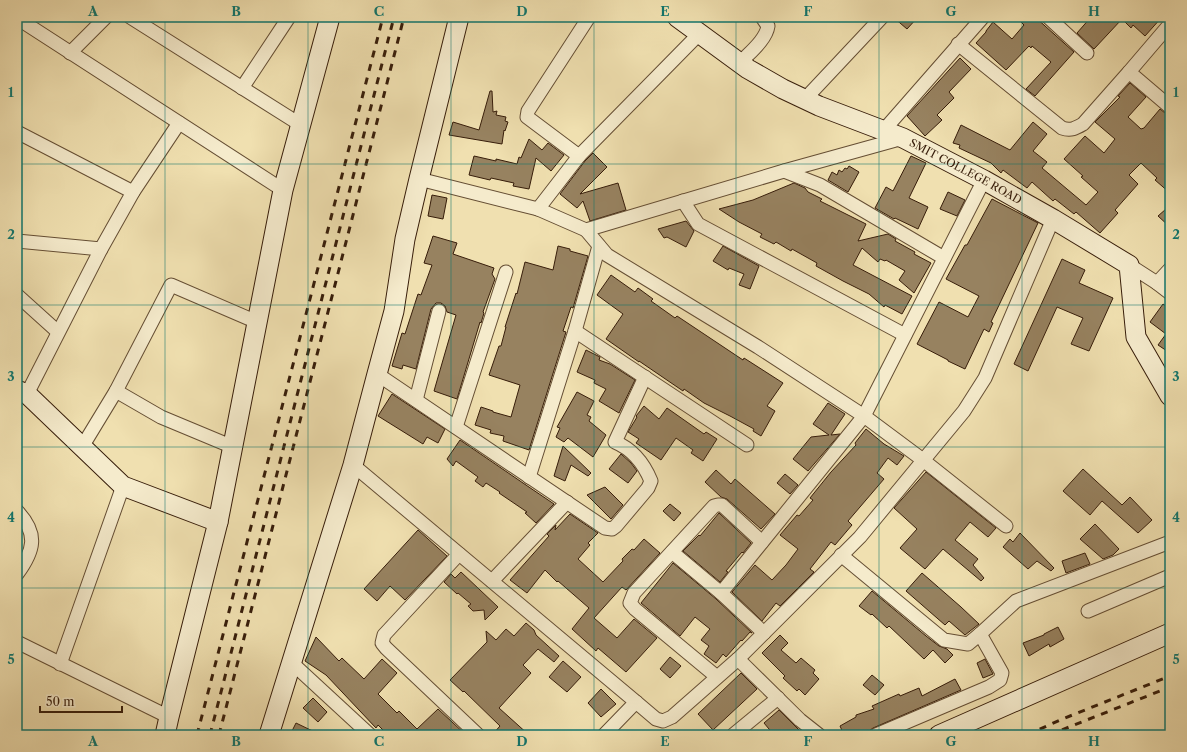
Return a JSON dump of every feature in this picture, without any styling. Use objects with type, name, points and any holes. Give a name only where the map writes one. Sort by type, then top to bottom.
[{"type":"main road","points":[[167,726],[218,522],[283,190],[330,17]]},
{"type":"main road","points":[[268,735],[292,663],[353,465],[394,311],[405,239],[459,17]]},
{"type":"main road","name":"SMIT COLLEGE ROAD","points":[[677,17],[740,63],[783,89],[819,106],[903,138],[984,180],[1053,219],[1129,266]]},
{"type":"main road","points":[[1129,266],[1136,337],[1170,396]]},
{"type":"main road","points":[[22,392],[122,486],[218,522]]},
{"type":"main road","points":[[939,735],[1170,633]]},
{"type":"street","points":[[70,53],[106,17]]},
{"type":"street","points":[[130,17],[301,124]]},
{"type":"street","points":[[242,88],[289,17]]},
{"type":"street","points":[[579,156],[527,117],[528,111],[589,17]]},
{"type":"street","points":[[740,63],[761,40],[767,31],[768,26],[762,17]]},
{"type":"street","points":[[805,99],[882,17]]},
{"type":"street","points":[[884,130],[983,17]]},
{"type":"street","points":[[1048,17],[1087,53]]},
{"type":"street","points":[[17,18],[283,190]]},
{"type":"street","points":[[958,44],[1062,128],[1068,130],[1084,124],[1170,24]]},
{"type":"street","points":[[538,209],[579,156],[700,33]]},
{"type":"street","points":[[1129,72],[1170,107]]},
{"type":"street","points":[[22,392],[58,332],[101,248],[133,192],[179,123]]},
{"type":"street","points":[[17,132],[133,192]]},
{"type":"street","points":[[586,230],[784,171],[903,138]]},
{"type":"street","points":[[784,171],[820,185],[944,258]]},
{"type":"street","points":[[419,179],[538,209],[586,230],[607,255],[758,348],[864,416],[923,460],[1006,526]]},
{"type":"street","points":[[721,593],[864,416],[984,180]]},
{"type":"street","points":[[683,201],[698,224],[905,335]]},
{"type":"street","points":[[353,465],[656,719],[664,722],[672,717],[738,659],[860,537],[964,411],[985,378],[1053,219]]},
{"type":"street","points":[[17,241],[101,248]]},
{"type":"street","points":[[529,477],[575,331],[599,246]]},
{"type":"street","points":[[1129,266],[1170,292]]},
{"type":"street","points":[[1157,283],[1170,269]]},
{"type":"street","points":[[456,427],[506,272]]},
{"type":"street","points":[[82,447],[116,391],[171,286],[258,322]]},
{"type":"street","points":[[17,295],[58,332]]},
{"type":"street","points":[[416,400],[439,311]]},
{"type":"street","points":[[575,331],[747,445]]},
{"type":"street","points":[[377,374],[605,528],[612,529],[648,488],[651,481],[633,452],[615,442],[645,377]]},
{"type":"street","points":[[116,391],[161,416],[233,447]]},
{"type":"street","points":[[60,664],[122,486]]},
{"type":"street","points":[[492,581],[567,502]]},
{"type":"street","points":[[717,677],[635,609],[630,603],[634,593],[714,506],[722,505],[762,542]]},
{"type":"street","points":[[17,511],[32,534],[32,546],[25,563],[17,574]]},
{"type":"street","points":[[841,555],[944,640],[968,644],[1016,601],[1170,542]]},
{"type":"street","points":[[672,552],[721,593],[764,633]]},
{"type":"street","points":[[459,554],[384,635],[382,643],[478,735]]},
{"type":"street","points":[[1088,611],[1170,576]]},
{"type":"street","points":[[876,735],[989,687],[1000,680],[1002,673],[980,634]]},
{"type":"street","points":[[17,642],[60,664],[167,726]]},
{"type":"street","points":[[738,659],[800,720],[819,735]]},
{"type":"street","points":[[292,663],[370,735]]},
{"type":"street","points":[[733,735],[778,698]]},
{"type":"street","points":[[604,735],[636,702]]},
{"type":"building","points":[[893,17],[918,17],[907,29]]},
{"type":"building","points":[[1016,17],[1035,17],[1074,52],[1035,96],[1026,89],[1051,62],[1032,46],[1031,48],[1029,46],[1006,70],[976,43],[993,22],[1012,39],[1024,25]]},
{"type":"building","points":[[1091,17],[1162,17],[1145,36],[1133,25],[1131,28],[1122,19],[1094,49],[1077,33]]},
{"type":"building","points":[[960,58],[971,69],[949,92],[954,98],[937,115],[942,120],[925,136],[907,116]]},
{"type":"building","points":[[1130,83],[1146,97],[1128,117],[1141,129],[1144,128],[1160,109],[1170,115],[1170,193],[1155,180],[1157,178],[1141,163],[1129,175],[1138,184],[1115,210],[1118,213],[1100,233],[1076,212],[1074,214],[1055,199],[1053,201],[1032,182],[1027,188],[1003,170],[1001,173],[991,163],[959,148],[960,145],[953,143],[961,125],[1010,150],[1033,122],[1047,134],[1033,151],[1047,162],[1042,168],[1086,205],[1098,192],[1064,159],[1085,136],[1104,153],[1115,139],[1095,122],[1120,97],[1118,96]]},
{"type":"building","points":[[490,91],[492,91],[493,112],[497,111],[496,115],[506,117],[505,121],[508,122],[505,131],[504,130],[502,144],[449,135],[453,122],[479,130]]},
{"type":"building","points":[[529,139],[542,150],[548,143],[564,155],[551,171],[536,158],[529,189],[513,186],[514,183],[491,178],[490,180],[469,175],[474,156],[517,164],[519,157],[521,158]]},
{"type":"building","points":[[593,153],[607,167],[580,194],[618,183],[626,210],[590,221],[583,201],[577,208],[560,194],[585,161]]},
{"type":"building","points":[[911,156],[926,163],[909,198],[928,207],[918,229],[895,218],[894,219],[875,208],[886,187],[893,191]]},
{"type":"building","points":[[849,166],[859,172],[848,192],[828,180],[832,172],[837,175],[839,170],[842,172]]},
{"type":"building","points":[[794,183],[822,199],[820,201],[866,224],[858,241],[888,234],[896,239],[895,241],[915,252],[914,254],[931,263],[914,293],[899,280],[905,271],[886,260],[880,259],[878,262],[862,248],[853,265],[912,296],[902,314],[885,305],[884,307],[869,294],[816,266],[817,263],[792,249],[791,251],[776,242],[774,244],[760,237],[762,234],[719,209],[753,200]]},
{"type":"building","points":[[948,192],[965,200],[957,216],[940,209]]},
{"type":"building","points":[[432,195],[447,198],[443,219],[428,216]]},
{"type":"building","points":[[992,199],[1038,223],[991,322],[993,323],[989,332],[984,329],[965,369],[917,344],[939,302],[968,317],[979,296],[946,279],[965,245],[967,245]]},
{"type":"building","points":[[1166,209],[1170,213],[1170,227],[1158,216]]},
{"type":"building","points":[[686,221],[694,231],[686,247],[667,237],[664,238],[658,229]]},
{"type":"building","points":[[433,236],[457,243],[453,254],[494,268],[492,274],[495,279],[483,312],[484,313],[457,399],[434,391],[456,315],[447,312],[445,306],[441,303],[436,303],[431,309],[416,369],[403,365],[402,369],[392,366],[402,333],[405,334],[418,294],[421,295],[432,265],[424,263]]},
{"type":"building","points":[[558,246],[588,256],[573,308],[571,307],[563,331],[566,332],[529,450],[503,441],[504,436],[490,433],[491,430],[475,425],[481,407],[511,417],[520,385],[489,375],[499,346],[501,346],[505,327],[516,293],[517,294],[525,262],[553,270]]},
{"type":"building","points":[[723,246],[759,266],[750,289],[739,285],[744,274],[729,268],[728,270],[713,261]]},
{"type":"building","points":[[1062,259],[1085,270],[1079,283],[1113,298],[1089,351],[1071,344],[1083,318],[1057,307],[1028,371],[1014,364]]},
{"type":"building","points":[[611,275],[635,292],[638,288],[653,299],[651,301],[675,318],[677,316],[743,360],[744,358],[783,383],[767,406],[775,411],[761,436],[753,431],[754,429],[704,403],[684,389],[683,391],[606,339],[623,314],[597,295]]},
{"type":"building","points":[[1163,304],[1170,309],[1170,353],[1158,345],[1166,334],[1150,322]]},
{"type":"building","points":[[586,350],[600,357],[599,360],[610,364],[635,380],[619,413],[599,401],[606,389],[594,383],[595,380],[577,372]]},
{"type":"building","points":[[577,392],[594,401],[587,415],[591,417],[589,421],[606,435],[593,457],[568,438],[564,442],[556,437],[560,428],[557,427]]},
{"type":"building","points":[[392,394],[445,429],[438,443],[427,437],[423,444],[378,416]]},
{"type":"building","points":[[828,403],[845,414],[831,435],[840,434],[808,471],[793,459],[811,437],[829,435],[813,424]]},
{"type":"building","points":[[644,406],[659,419],[667,408],[704,434],[706,432],[717,439],[703,461],[691,453],[693,450],[676,438],[661,460],[636,443],[639,439],[628,432],[637,417],[636,416]]},
{"type":"building","points":[[866,429],[884,444],[904,456],[897,465],[888,458],[877,473],[884,479],[848,521],[852,525],[835,545],[831,542],[810,569],[814,572],[780,606],[776,603],[762,621],[732,592],[755,565],[772,580],[786,565],[798,549],[780,535],[797,515],[799,516],[813,500],[810,498],[856,445],[855,443]]},
{"type":"building","points":[[460,440],[554,504],[536,523],[525,513],[527,512],[499,493],[500,492],[486,483],[483,487],[475,481],[478,477],[456,461],[453,466],[447,459]]},
{"type":"building","points":[[563,446],[591,473],[588,476],[571,465],[565,481],[554,476]]},
{"type":"building","points":[[621,454],[637,471],[628,483],[609,469]]},
{"type":"building","points":[[1083,469],[1122,505],[1130,497],[1152,520],[1138,533],[1102,501],[1090,515],[1063,491]]},
{"type":"building","points":[[716,470],[731,484],[735,479],[775,514],[761,529],[727,499],[721,497],[705,482]]},
{"type":"building","points":[[926,472],[996,528],[988,537],[970,522],[955,540],[978,559],[973,565],[984,578],[981,581],[943,549],[925,569],[900,548],[917,529],[894,508]]},
{"type":"building","points":[[785,474],[798,485],[790,494],[777,483]]},
{"type":"building","points":[[605,487],[623,505],[611,519],[587,495]]},
{"type":"building","points":[[670,504],[681,513],[674,521],[663,511]]},
{"type":"building","points":[[719,513],[751,543],[726,571],[728,572],[720,582],[683,551],[699,535],[700,536]]},
{"type":"building","points":[[570,514],[598,533],[588,543],[590,545],[578,559],[603,582],[623,561],[622,559],[632,549],[634,550],[644,539],[660,553],[626,590],[622,587],[594,618],[617,638],[634,619],[657,638],[626,672],[598,648],[596,651],[572,629],[589,608],[558,581],[557,582],[545,570],[527,593],[510,580],[549,536],[547,534],[556,525],[555,530]]},
{"type":"building","points":[[1095,524],[1119,549],[1113,555],[1103,559],[1080,539]]},
{"type":"building","points":[[418,530],[447,556],[405,600],[390,586],[377,601],[364,589]]},
{"type":"building","points":[[1020,533],[1054,568],[1051,571],[1037,561],[1028,569],[1003,547],[1010,539],[1013,542]]},
{"type":"building","points":[[1085,553],[1090,564],[1066,573],[1062,561]]},
{"type":"building","points":[[673,563],[716,599],[752,633],[750,632],[742,641],[741,640],[726,657],[723,654],[716,663],[704,654],[709,646],[701,640],[710,629],[695,617],[680,636],[641,603]]},
{"type":"building","points":[[461,572],[498,607],[485,620],[484,610],[473,611],[468,606],[471,604],[444,582],[451,574],[455,578]]},
{"type":"building","points":[[922,573],[979,624],[965,635],[949,621],[945,625],[906,591]]},
{"type":"building","points":[[872,591],[926,636],[939,646],[947,649],[953,655],[945,663],[933,650],[924,659],[889,626],[887,628],[872,614],[871,615],[859,606]]},
{"type":"building","points":[[526,623],[534,630],[536,635],[559,656],[554,662],[538,649],[523,665],[531,673],[499,708],[529,735],[492,735],[500,726],[464,691],[463,692],[450,680],[487,642],[486,631],[496,640],[506,629],[514,636]]},
{"type":"building","points":[[1058,627],[1064,639],[1050,647],[1049,644],[1029,656],[1023,643],[1044,635]]},
{"type":"building","points":[[780,635],[788,643],[781,650],[796,663],[801,658],[815,670],[813,673],[819,679],[805,695],[799,689],[797,691],[783,678],[785,676],[762,653]]},
{"type":"building","points":[[316,637],[339,661],[342,658],[364,679],[382,659],[397,673],[378,694],[397,713],[399,711],[417,729],[438,709],[466,735],[388,735],[378,725],[376,728],[326,675],[305,661]]},
{"type":"building","points":[[670,657],[681,666],[670,678],[660,669]]},
{"type":"building","points":[[985,659],[993,674],[983,678],[977,663]]},
{"type":"building","points":[[563,661],[581,677],[567,692],[549,677]]},
{"type":"building","points":[[741,673],[757,689],[713,730],[698,714]]},
{"type":"building","points":[[872,675],[884,685],[875,695],[863,685]]},
{"type":"building","points":[[955,679],[961,690],[869,731],[858,735],[844,735],[840,726],[856,717],[856,715],[874,709],[872,706],[899,694],[900,696],[919,688],[922,696]]},
{"type":"building","points":[[601,689],[616,704],[601,717],[588,703]]},
{"type":"building","points":[[313,698],[327,712],[318,722],[303,708]]},
{"type":"building","points":[[779,710],[799,730],[794,735],[774,735],[764,723]]},
{"type":"building","points":[[296,723],[321,735],[290,735]]},
{"type":"railway","points":[[197,735],[383,17]]},
{"type":"railway","points":[[210,735],[394,17]]},
{"type":"railway","points":[[219,735],[404,17]]},
{"type":"railway","points":[[1027,735],[1060,720],[1170,676]]},
{"type":"railway","points":[[1049,735],[1170,687]]}]
